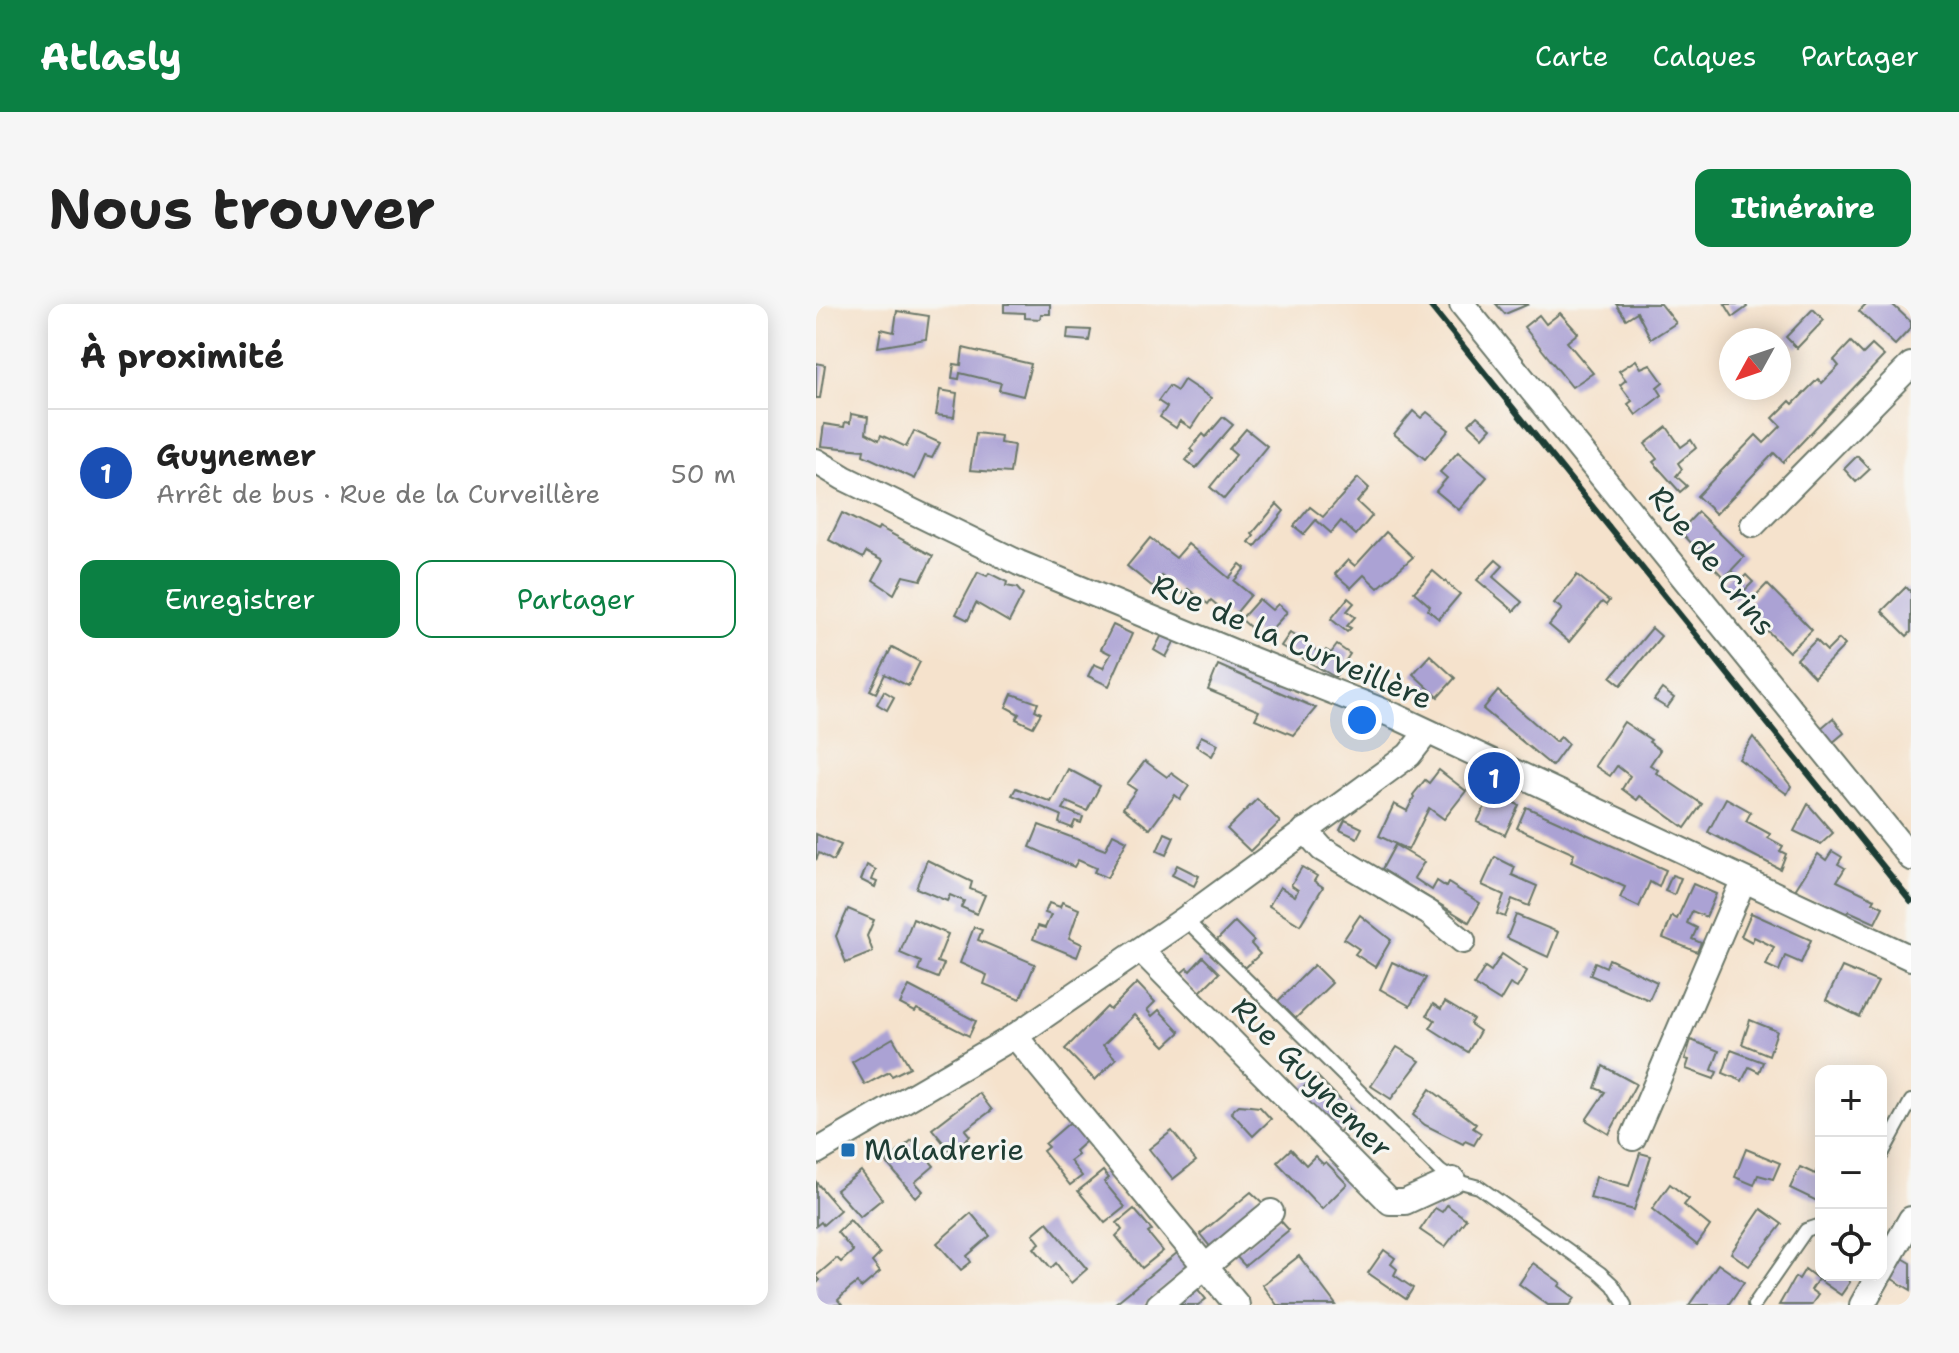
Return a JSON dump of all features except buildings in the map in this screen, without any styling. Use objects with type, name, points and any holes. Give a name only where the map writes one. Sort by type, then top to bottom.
[{"type":"street","name":"Rue de Crins","points":[[1462,304],[1911,858]]},
{"type":"street","points":[[1753,525],[1911,365]]},
{"type":"street","name":"Rue de la Curveillère","points":[[816,461],[844,478],[1019,563],[1395,716],[1911,958]]},
{"type":"street","points":[[816,1152],[1015,1036],[1141,950],[1409,755],[1427,732]]},
{"type":"street","points":[[1305,830],[1322,849],[1429,913],[1463,941]]},
{"type":"street","points":[[1633,1138],[1743,881]]},
{"type":"street","name":"Rue Guynemer","points":[[1141,950],[1390,1202],[1405,1202],[1453,1180]]},
{"type":"street","points":[[1015,1036],[1237,1305]]},
{"type":"street","points":[[1159,1305],[1271,1212]]},
{"type":"street","points":[[1887,1261],[1911,1219]]},
{"type":"street","points":[[1862,1305],[1876,1281]]},
{"type":"lane","points":[[1185,919],[1440,1171],[1453,1180],[1479,1187],[1600,1273],[1613,1285],[1625,1305]]},
{"type":"lane","points":[[1887,1145],[1911,1101]]},
{"type":"lane","points":[[1754,1305],[1806,1230],[1815,1227]]},
{"type":"railway","points":[[1429,304],[1911,901]]},
{"type":"place","name":"Guynemer","points":[[1494,778]]},
{"type":"place","name":"Maladrerie","points":[[848,1150]]}]
